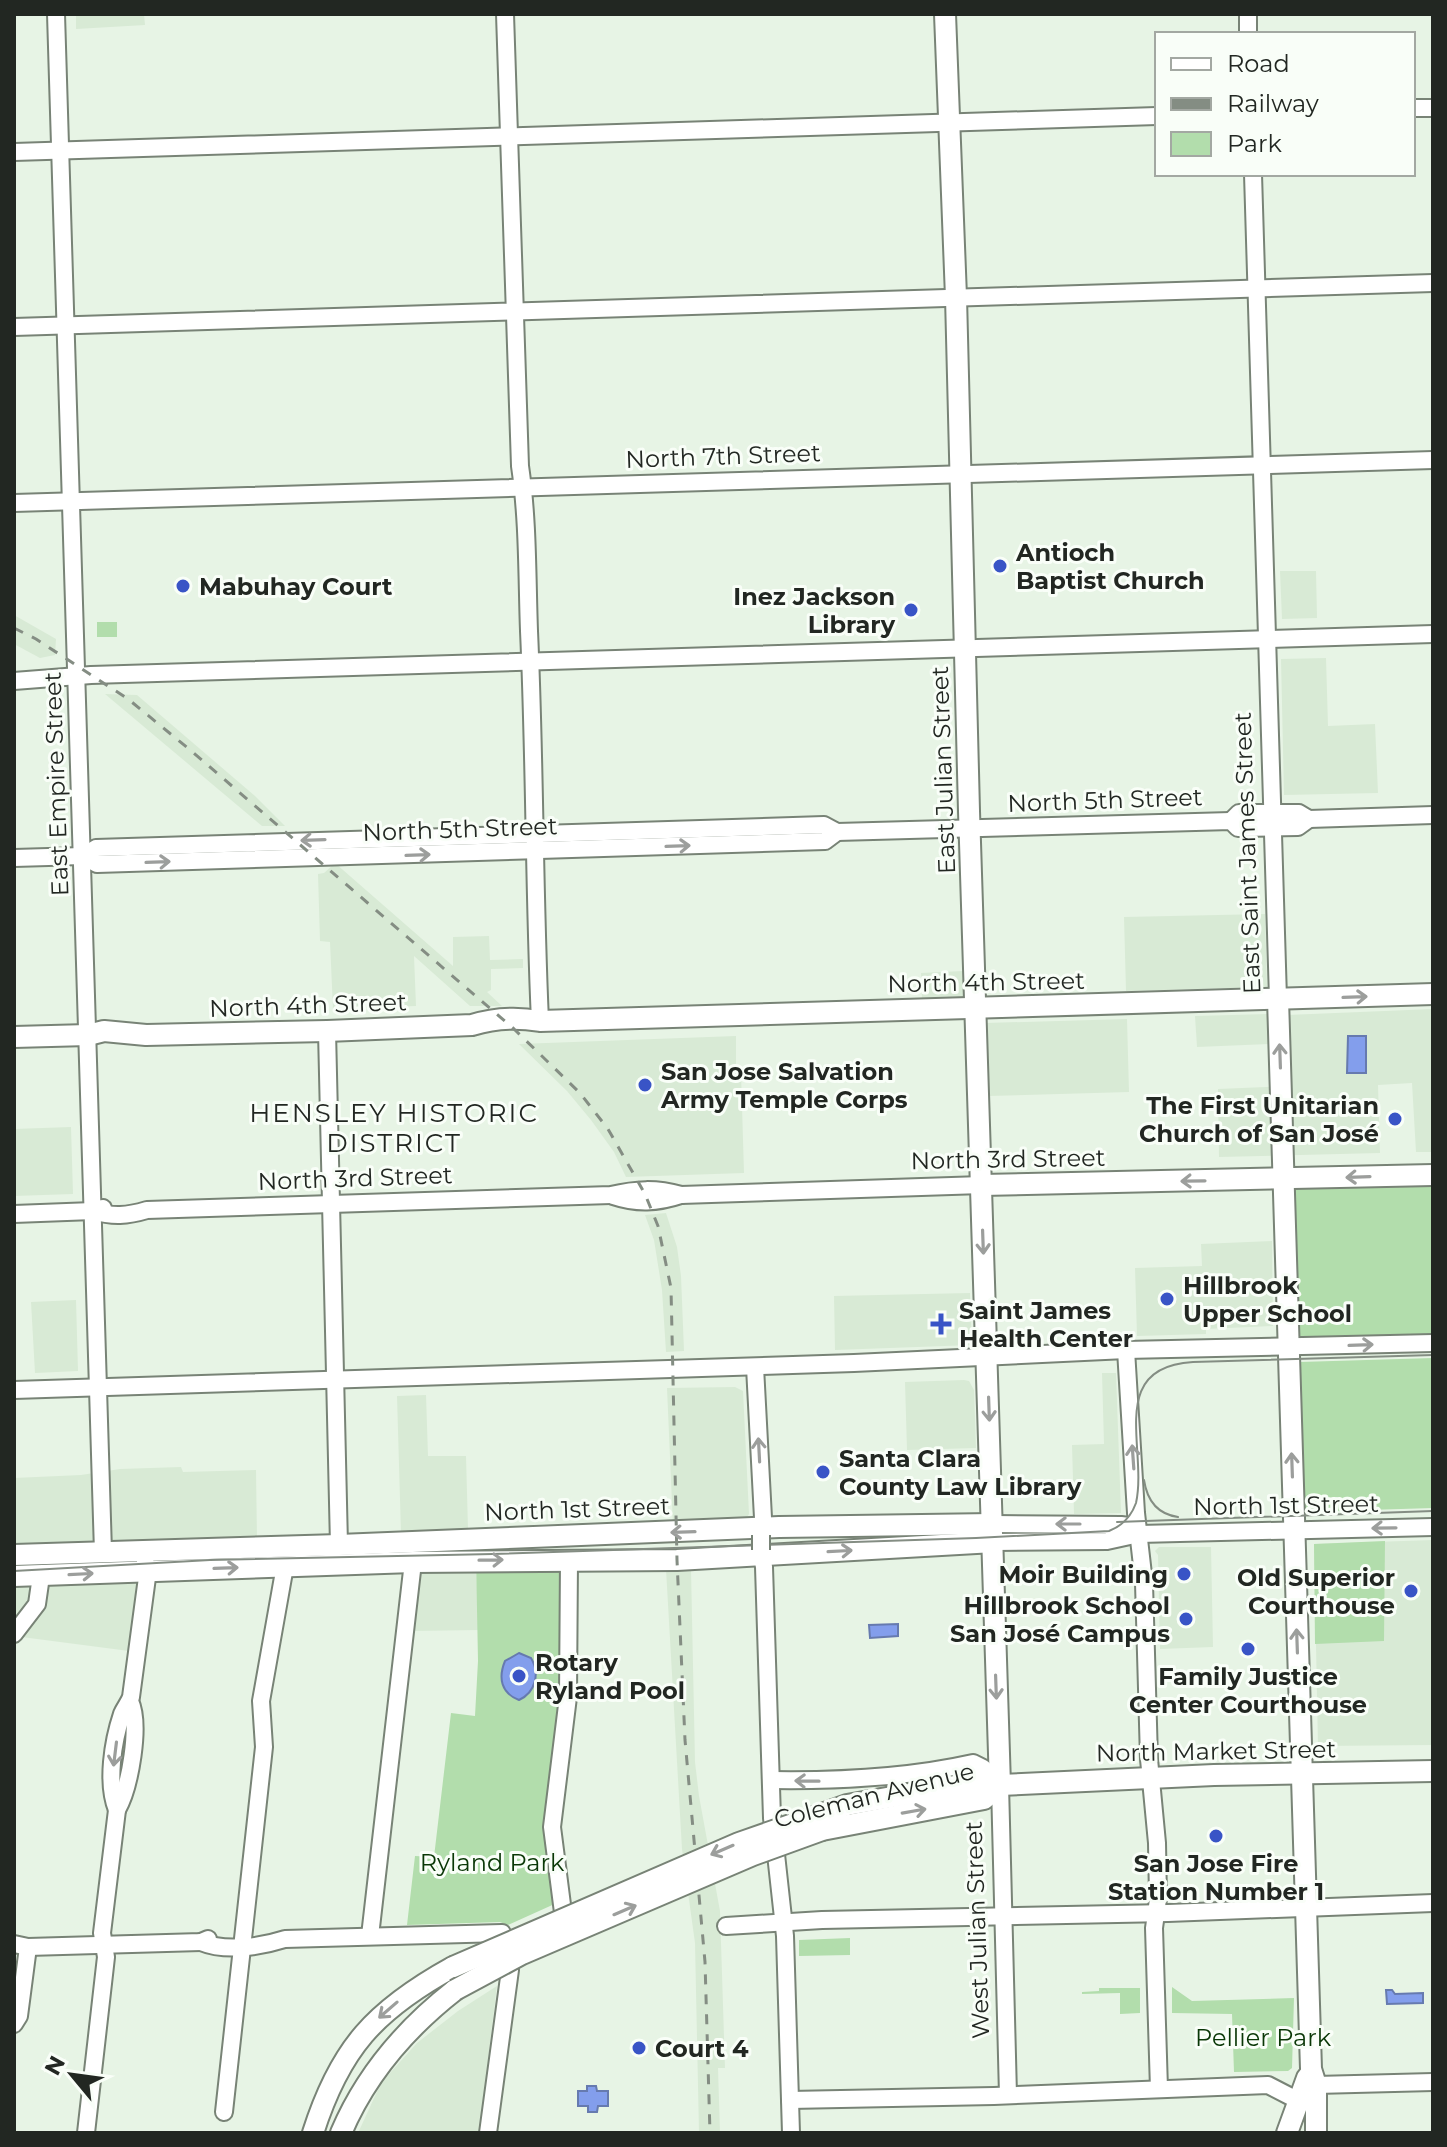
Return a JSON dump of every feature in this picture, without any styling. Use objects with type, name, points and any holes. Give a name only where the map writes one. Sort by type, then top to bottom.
[{"type":"main road","name":"East Julian Street","points":[[945,14],[993,1533]]},
{"type":"main road","name":"North 4th Street","points":[[14,1037],[88,1035],[104,1031],[146,1035],[327,1031],[472,1025],[487,1020],[522,1018],[540,1021],[1433,994]]},
{"type":"main road","name":"East Saint James Street","points":[[1278,999],[1314,2079]]},
{"type":"main road","name":"North 3rd Street","points":[[982,1185],[1433,1175]]},
{"type":"main road","name":"North 1st Street","points":[[14,1555],[339,1545],[761,1542],[993,1533]]},
{"type":"main road","name":"North 1st Street","points":[[14,1576],[413,1562],[569,1560],[761,1542],[993,1533]]},
{"type":"main road","name":"West Julian Street","points":[[993,1533],[1000,1785]]},
{"type":"main road","name":"North Market Street","points":[[1000,1785],[1433,1771]]},
{"type":"main road","name":"Coleman Avenue","points":[[341,2133],[352,2107],[376,2067],[412,2027],[455,1990],[522,1954],[753,1855],[822,1822],[847,1805],[983,1781],[1000,1785]]},
{"type":"main road","name":"Coleman Avenue","points":[[313,2133],[338,2071],[366,2031],[402,1998],[453,1967],[739,1843],[822,1822]]},
{"type":"main road","points":[[1287,2133],[1308,2106],[1314,2079]]},
{"type":"main road","points":[[1308,2106],[1316,2133]]},
{"type":"street","name":"East Empire Street","points":[[56,14],[103,1552]]},
{"type":"street","points":[[505,14],[514,312],[531,661],[533,843],[540,1021]]},
{"type":"street","points":[[14,152],[1155,116]]},
{"type":"street","name":"East Saint James Street","points":[[1253,176],[1278,999]]},
{"type":"street","points":[[14,327],[1433,283]]},
{"type":"street","name":"North 7th Street","points":[[14,503],[1433,460]]},
{"type":"street","points":[[14,681],[531,661],[1433,634]]},
{"type":"street","name":"North 5th Street","points":[[14,858],[83,856],[97,864],[533,843],[825,841],[837,832],[1231,821],[1238,828],[1272,820],[1298,827],[1309,819],[1433,815]]},
{"type":"street","points":[[327,1031],[339,1545]]},
{"type":"street","name":"North 3rd Street","points":[[14,1214],[93,1211],[124,1205],[147,1210],[611,1195],[631,1202],[648,1202],[681,1195],[982,1185]]},
{"type":"street","points":[[14,1390],[755,1367],[1126,1350],[1433,1343]]},
{"type":"street","points":[[1126,1350],[1144,1583],[1151,1778],[1157,1843],[1154,1928],[1159,2089]]},
{"type":"street","points":[[755,1367],[772,1818],[783,1924],[791,2133]]},
{"type":"street","name":"North 1st Street","points":[[993,1533],[1121,1525],[1129,1526],[1139,1534],[1433,1527]]},
{"type":"street","points":[[86,2133],[106,1957],[102,1933],[117,1810],[123,1800],[130,1768],[135,1712],[130,1701],[148,1570],[136,1551]]},
{"type":"street","points":[[567,1939],[552,1827],[568,1697],[569,1560]]},
{"type":"street","points":[[370,1936],[413,1562]]},
{"type":"street","points":[[224,2112],[264,1747],[261,1701],[285,1566]]},
{"type":"street","points":[[14,1634],[37,1604],[41,1576]]},
{"type":"street","points":[[771,1780],[843,1781],[899,1776],[973,1763],[983,1768],[1000,1785]]},
{"type":"street","name":"West Julian Street","points":[[1000,1785],[1008,2095]]},
{"type":"street","points":[[726,1926],[822,1920],[1433,1903]]},
{"type":"street","points":[[507,1942],[565,1919]]},
{"type":"street","points":[[14,2024],[19,2016],[19,1947],[201,1942],[213,1937],[243,1941],[270,1935],[285,1939],[502,1933],[507,1942],[510,1970],[488,2133]]},
{"type":"street","points":[[1314,2079],[1433,2082]]},
{"type":"street","points":[[790,2100],[1268,2085],[1308,2106]]},
{"type":"shaded area","points":[[76,14],[144,14],[145,25],[76,29]]},
{"type":"shaded area","points":[[1280,571],[1316,571],[1317,618],[1282,619]]},
{"type":"shaded area","points":[[14,615],[56,639],[55,655],[40,658],[14,644]]},
{"type":"shaded area","points":[[1326,658],[1328,726],[1375,724],[1378,793],[1284,795],[1281,659]]},
{"type":"shaded area","points":[[105,694],[137,695],[255,796],[285,826],[262,826]]},
{"type":"shaded area","points":[[335,863],[453,966],[453,937],[489,936],[490,960],[523,959],[523,968],[491,969],[491,990],[487,992],[502,1006],[470,1006],[414,956],[416,1006],[333,1009],[330,942],[320,941],[318,874],[324,873]]},
{"type":"shaded area","points":[[1265,914],[1267,987],[1126,991],[1124,917]]},
{"type":"shaded area","points":[[963,971],[964,997],[922,998],[921,973]]},
{"type":"shaded area","points":[[1433,1009],[1433,1152],[1416,1152],[1412,1083],[1378,1085],[1380,1153],[1219,1157],[1218,1089],[1290,1086],[1287,1015]]},
{"type":"shaded area","points":[[1268,1014],[1269,1044],[1197,1047],[1195,1016]]},
{"type":"shaded area","points":[[1127,1019],[1129,1092],[988,1096],[985,1023]]},
{"type":"shaded area","points":[[736,1036],[736,1073],[741,1073],[744,1173],[626,1177],[614,1152],[591,1120],[567,1091],[519,1044]]},
{"type":"shaded area","points":[[71,1127],[73,1194],[14,1196],[14,1129]]},
{"type":"shaded area","points":[[666,1213],[677,1247],[681,1276],[684,1351],[666,1352],[662,1290],[654,1240],[645,1215]]},
{"type":"shaded area","points":[[1272,1241],[1273,1326],[1206,1329],[1206,1334],[1137,1336],[1135,1268],[1202,1266],[1201,1244]]},
{"type":"shaded area","points":[[970,1293],[972,1345],[835,1350],[834,1296]]},
{"type":"shaded area","points":[[76,1300],[78,1371],[35,1373],[31,1302]]},
{"type":"shaded area","points":[[1102,1373],[1116,1373],[1121,1513],[1074,1514],[1072,1445],[1104,1444]]},
{"type":"shaded area","points":[[969,1381],[974,1390],[976,1448],[907,1450],[905,1382]]},
{"type":"shaded area","points":[[735,1387],[743,1391],[749,1514],[745,1520],[673,1526],[667,1388]]},
{"type":"shaded area","points":[[426,1395],[428,1456],[466,1456],[468,1529],[401,1533],[397,1396]]},
{"type":"shaded area","points":[[181,1467],[183,1472],[256,1470],[257,1539],[15,1546],[14,1478]]},
{"type":"shaded area","points":[[1433,1540],[1433,1745],[1318,1746],[1314,1544]]},
{"type":"shaded area","name":"Hillbrook School San José Campus","points":[[1159,1547],[1211,1547],[1213,1647],[1160,1649],[1158,1555],[1155,1551]]},
{"type":"shaded area","points":[[419,1567],[476,1569],[479,1630],[411,1631]]},
{"type":"shaded area","points":[[666,1569],[691,1569],[695,1762],[720,1911],[725,2068],[718,2068],[720,2133],[699,2133],[695,1943],[682,1849]]},
{"type":"shaded area","points":[[137,1576],[129,1651],[14,1636],[14,1580]]},
{"type":"shaded area","points":[[497,1986],[479,2133],[358,2133],[381,2083],[417,2043]]},
{"type":"green space","points":[[97,622],[117,622],[117,637],[97,637]]},
{"type":"green space","points":[[1433,1182],[1433,1337],[1299,1339],[1296,1188]]},
{"type":"green space","points":[[1433,1358],[1433,1508],[1304,1512],[1300,1362]]},
{"type":"green space","points":[[1385,1541],[1384,1641],[1315,1644],[1314,1544]]},
{"type":"green space","name":"Ryland Park","points":[[476,1557],[564,1558],[565,1665],[545,1833],[559,1902],[508,1925],[500,1922],[407,1925],[415,1856],[434,1857],[451,1713],[475,1716],[478,1661]]},
{"type":"green space","points":[[850,1938],[850,1955],[799,1956],[799,1940]]},
{"type":"green space","name":"Pellier Park","points":[[1172,1987],[1192,2001],[1294,1998],[1292,2068],[1288,2071],[1234,2072],[1232,2014],[1172,2013]]},
{"type":"green space","points":[[1099,1988],[1140,1988],[1140,2013],[1120,2014],[1120,1993],[1082,1994],[1099,1991]]},
{"type":"water","points":[[1348,1036],[1366,1036],[1366,1073],[1347,1073]]},
{"type":"water","points":[[898,1624],[898,1636],[870,1638],[869,1625]]},
{"type":"water","name":"Rotary Ryland Pool","points":[[519,1653],[531,1658],[536,1676],[533,1687],[519,1700],[505,1689],[502,1673],[505,1661]]},
{"type":"water","points":[[1386,1990],[1392,1990],[1395,1994],[1423,1993],[1423,2003],[1387,2004]]},
{"type":"water","points":[[587,2086],[596,2086],[597,2091],[608,2091],[608,2106],[598,2106],[597,2112],[588,2112],[588,2106],[578,2106],[578,2091],[587,2091]]},
{"type":"tram line","points":[[14,1571],[210,1560],[493,1554],[1109,1531],[1126,1520],[1136,1503],[1136,1414],[1140,1395],[1149,1379],[1166,1367],[1193,1362],[1433,1355]]},
{"type":"tram line","points":[[1144,1480],[1154,1505],[1164,1513],[1178,1517]]},
{"type":"tram line","points":[[1117,1522],[1433,1511]]},
{"type":"railway","points":[[14,628],[128,699],[514,1029],[580,1093],[608,1129],[645,1194],[658,1226],[671,1288],[677,1560],[685,1740],[705,1962],[710,2133]]},
{"type":"place","name":"Antioch Baptist Church","points":[[1000,566]]},
{"type":"place","name":"Mabuhay Court","points":[[183,586]]},
{"type":"place","name":"Inez Jackson Library","points":[[911,610]]},
{"type":"place","name":"San Jose Salvation Army Temple Corps","points":[[645,1085]]},
{"type":"place","name":"The First Unitarian Church of San José","points":[[1395,1119]]},
{"type":"place","name":"Hillbrook Upper School","points":[[1167,1299]]},
{"type":"place","name":"Saint James Health Center","points":[[941,1324]]},
{"type":"place","name":"Santa Clara County Law Library","points":[[823,1472]]},
{"type":"place","name":"Moir Building","points":[[1184,1574]]},
{"type":"place","name":"Old Superior Courthouse","points":[[1411,1591]]},
{"type":"place","name":"Hillbrook School San José Campus","points":[[1186,1619]]},
{"type":"place","name":"Family Justice Center Courthouse","points":[[1248,1649]]},
{"type":"place","name":"Rotary Ryland Pool","points":[[519,1676]]},
{"type":"place","name":"San Jose Fire Station Number 1","points":[[1216,1836]]},
{"type":"place","name":"Court 4","points":[[639,2048]]},
{"type":"district","name":"HENSLEY HISTORIC DISTRICT","points":[[394,1128]]}]
